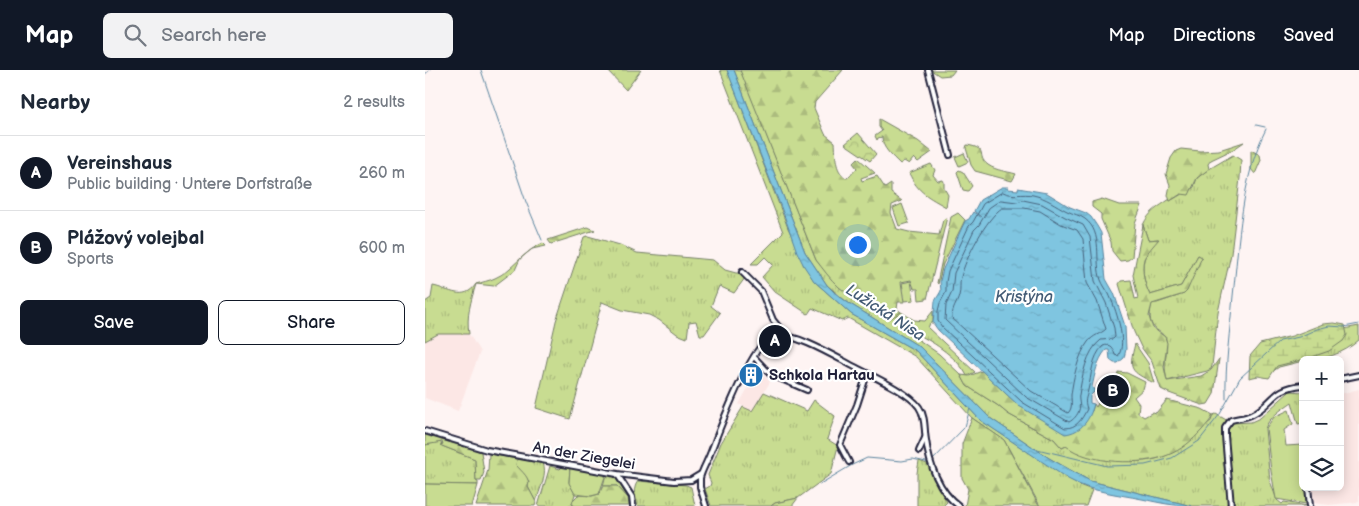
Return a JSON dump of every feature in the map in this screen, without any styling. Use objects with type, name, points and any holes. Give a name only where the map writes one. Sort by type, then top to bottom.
[{"type":"street","points":[[928,70],[950,155]]},
{"type":"street","points":[[743,272],[756,284],[764,296],[777,327],[786,336]]},
{"type":"street","points":[[706,506],[700,487],[701,474],[744,373],[777,327]]},
{"type":"street","points":[[773,335],[786,336],[812,345],[901,392],[916,404],[921,411],[926,433],[919,451]]},
{"type":"street","points":[[754,357],[770,374],[807,390]]},
{"type":"street","points":[[849,462],[840,445],[857,405],[867,374]]},
{"type":"street","points":[[1344,378],[1359,375]]},
{"type":"street","points":[[1231,506],[1225,436],[1227,426],[1231,420],[1246,417],[1256,412],[1279,391],[1299,386]]},
{"type":"street","name":"An der Ziegelei","points":[[425,432],[474,446],[617,474],[691,480]]},
{"type":"street","points":[[925,438],[944,492],[959,506]]},
{"type":"street","points":[[617,474],[632,498],[633,506]]},
{"type":"street","points":[[700,487],[691,480],[701,474]]},
{"type":"street","points":[[1308,491],[1310,506]]},
{"type":"shaded area","points":[[438,334],[469,334],[480,352],[458,411],[425,398],[425,341]]},
{"type":"shaded area","points":[[752,364],[770,382],[752,412],[739,404],[748,388],[742,384]]},
{"type":"shaded area","points":[[1359,389],[1359,502],[1329,505],[1314,503],[1312,491],[1344,491],[1344,393]]},
{"type":"green space","points":[[607,70],[641,70],[626,90]]},
{"type":"green space","points":[[720,70],[727,70],[788,228],[814,281],[851,314],[916,351],[980,420],[1079,485],[1092,490],[1086,506],[1040,506],[1004,440],[972,418],[916,357],[848,318],[842,321],[812,308],[808,314],[775,292],[762,277],[773,265],[765,257],[758,264],[751,264],[783,232]]},
{"type":"green space","points":[[734,70],[741,71],[816,260],[839,287],[890,318],[901,312],[914,320],[925,321],[933,311],[933,323],[930,323],[928,328],[975,372],[967,376],[959,364],[938,346],[918,335],[916,338],[939,354],[961,375],[967,386],[1008,414],[1054,439],[1062,448],[1066,446],[1103,457],[1128,461],[1153,460],[1175,450],[1211,421],[1213,415],[1216,414],[1228,421],[1222,429],[1228,501],[1226,506],[1192,506],[1090,481],[1049,458],[990,418],[920,347],[847,302],[827,285],[805,252]]},
{"type":"green space","points":[[740,70],[843,70],[815,102],[814,108],[825,134],[835,142],[836,162],[839,171],[846,178],[849,177],[857,168],[853,163],[858,158],[875,173],[861,178],[862,181],[877,176],[885,188],[891,184],[891,193],[902,201],[892,205],[891,213],[897,229],[939,235],[943,220],[947,217],[927,299],[919,300],[918,289],[914,289],[911,280],[901,282],[904,302],[898,302],[897,309],[901,312],[891,318],[851,296],[827,274],[816,260]]},
{"type":"green space","points":[[931,70],[955,70],[951,75],[940,76]]},
{"type":"green space","points":[[879,119],[918,141],[932,152],[918,162],[914,158],[909,164],[904,161],[900,164],[886,148],[882,137],[877,140],[875,136],[882,131],[879,127]]},
{"type":"green space","points":[[858,133],[876,154],[870,161],[845,144]]},
{"type":"green space","points":[[1244,142],[1211,160],[1208,164],[1209,169],[1197,178],[1189,195],[1181,194],[1170,201],[1168,195],[1170,185],[1166,174],[1171,158],[1176,151],[1181,149],[1219,150]]},
{"type":"green space","points":[[967,145],[978,148],[984,161],[991,167],[1016,174],[1012,181],[975,171],[971,165],[966,148]]},
{"type":"green space","points":[[1251,150],[1260,155],[1261,160],[1255,174],[1251,169]]},
{"type":"green space","points":[[964,153],[968,162],[959,166],[955,157]]},
{"type":"green space","points":[[1233,155],[1241,160],[1240,178],[1231,254],[1218,312],[1212,366],[1207,371],[1167,381],[1165,365],[1167,344],[1162,334],[1152,325],[1150,313],[1152,303],[1184,294],[1201,257],[1198,255],[1181,286],[1150,295],[1144,278],[1143,264],[1146,254],[1158,239],[1148,240],[1143,225],[1151,213],[1158,207],[1194,187],[1197,178]]},
{"type":"green space","points":[[931,164],[935,170],[933,175],[938,181],[943,180],[944,182],[944,188],[948,195],[946,207],[920,190],[909,173]]},
{"type":"green space","points":[[959,170],[963,172],[972,186],[968,191],[963,190],[957,172]]},
{"type":"green space","points":[[1102,199],[1119,205],[1142,205],[1135,223],[1132,257],[1128,260],[1120,261],[1112,251],[1111,242],[1101,219],[1101,214],[1092,207],[1092,202]]},
{"type":"green space","points":[[902,204],[909,223],[899,226],[893,208]]},
{"type":"green space","points":[[958,213],[965,220],[943,264],[938,284],[951,217]]},
{"type":"green space","points":[[1143,225],[1148,240],[1159,239],[1147,254],[1143,263],[1144,278],[1150,295],[1181,286],[1198,255],[1202,257],[1187,291],[1184,294],[1152,304],[1149,316],[1153,328],[1165,337],[1167,343],[1164,367],[1167,381],[1201,376],[1211,370],[1219,359],[1214,394],[1208,404],[1202,405],[1161,389],[1152,362],[1141,347],[1134,332],[1119,284],[1121,281],[1131,280],[1135,299],[1138,298],[1133,275]]},
{"type":"green space","points":[[588,227],[595,230],[551,244],[548,240]]},
{"type":"green space","points":[[588,236],[620,245],[637,253],[713,260],[725,270],[741,273],[745,278],[734,293],[719,286],[711,306],[720,313],[704,335],[700,335],[696,321],[689,322],[687,338],[677,334],[649,315],[622,310],[602,302],[570,419],[536,408],[556,321],[584,237]]},
{"type":"green space","points":[[543,243],[546,246],[533,249]]},
{"type":"green space","points":[[530,250],[520,259],[515,270],[494,286],[476,284],[501,275]]},
{"type":"green space","points":[[911,281],[914,300],[905,301],[902,283]]},
{"type":"green space","points":[[476,284],[469,315],[469,334],[438,334],[425,341],[425,302],[431,298],[433,286],[461,293],[471,289]]},
{"type":"green space","points":[[1323,324],[1345,325],[1347,335],[1343,341],[1329,351],[1315,356],[1299,356],[1299,360],[1277,366],[1269,378],[1258,376],[1249,378],[1250,356],[1260,344],[1292,336]]},
{"type":"green space","points":[[1359,326],[1359,340],[1340,352],[1329,356],[1299,356],[1299,362],[1279,367],[1269,374],[1258,368],[1344,329]]},
{"type":"green space","points":[[1135,344],[1148,363],[1154,383],[1140,376],[1133,369],[1132,359]]},
{"type":"green space","points":[[982,371],[1019,406],[1092,411],[1094,404],[1096,407],[1103,394],[1119,400],[1124,388],[1116,384],[1118,372],[1127,373],[1145,382],[1143,389],[1134,397],[1139,404],[1138,413],[1144,417],[1153,412],[1156,413],[1167,400],[1202,409],[1213,415],[1198,434],[1177,451],[1168,455],[1144,461],[1102,460],[1088,457],[1066,446],[1062,448],[1054,439],[1008,414],[967,386],[961,375],[969,376]]},
{"type":"green space","points":[[1108,381],[1124,388],[1119,400],[1103,394]]},
{"type":"green space","points":[[1290,391],[1299,392],[1299,424],[1292,402],[1269,421],[1265,429],[1270,481],[1277,500],[1282,504],[1284,502],[1307,506],[1234,506],[1227,433],[1233,423],[1251,422],[1260,418]]},
{"type":"green space","points":[[764,392],[807,411],[814,400],[835,416],[827,439],[838,446],[831,474],[798,498],[775,503],[771,506],[711,506],[705,489],[710,486],[711,483],[708,475],[721,443],[743,407],[752,411]]},
{"type":"green space","points":[[1289,410],[1293,424],[1284,430],[1286,446],[1299,445],[1299,491],[1305,491],[1306,504],[1276,499],[1266,428],[1274,417]]},
{"type":"green space","points":[[972,418],[1004,440],[1039,506],[965,506],[968,489],[962,478],[962,444]]},
{"type":"green space","points":[[425,435],[481,452],[484,472],[481,481],[476,481],[475,459],[440,445],[443,444],[442,442],[425,445]]},
{"type":"green space","points":[[439,442],[443,444],[442,446],[475,459],[476,481],[478,485],[425,484],[425,445]]},
{"type":"green space","points":[[489,454],[517,459],[516,465],[527,478],[528,487],[536,502],[535,506],[476,506],[488,470]]},
{"type":"green space","points":[[517,459],[542,462],[544,466],[544,476],[536,502],[528,487],[529,482],[516,465]]},
{"type":"green space","points":[[919,461],[930,465],[947,502],[943,506],[917,506]]},
{"type":"green space","points":[[550,466],[560,469],[563,466],[570,467],[569,482],[575,494],[572,504],[575,506],[538,506]]},
{"type":"green space","points":[[570,467],[606,474],[599,494],[591,496],[575,494],[569,483]]},
{"type":"green space","points":[[606,474],[618,478],[629,496],[628,498],[617,486],[603,486]]},
{"type":"green space","points":[[638,481],[691,487],[695,506],[638,506],[635,490]]},
{"type":"green space","points":[[425,484],[478,485],[472,506],[425,506]]},
{"type":"green space","points":[[603,486],[617,486],[628,498],[629,506],[575,506],[572,504],[578,495],[592,496],[599,494]]},
{"type":"green space","points":[[798,498],[792,506],[771,506],[775,503]]},
{"type":"water","points":[[727,70],[734,70],[805,252],[827,285],[835,293],[920,347],[990,418],[1049,458],[1090,481],[1192,506],[1167,504],[1104,492],[1068,479],[980,420],[916,351],[851,314],[814,281],[797,252]]},
{"type":"water","name":"Kristýna","points":[[1002,187],[1047,193],[1070,207],[1086,213],[1091,217],[1101,233],[1106,279],[1114,293],[1125,326],[1126,349],[1124,358],[1118,363],[1110,360],[1109,350],[1106,350],[1100,358],[1092,387],[1095,391],[1090,396],[1090,403],[1094,404],[1092,410],[1088,420],[1081,428],[1071,433],[1065,434],[1019,406],[938,330],[933,323],[935,301],[941,291],[940,281],[943,269],[965,221],[969,219],[973,212],[981,217],[974,211],[980,200]]},
{"type":"waterway","points":[[425,74],[430,70]]},
{"type":"waterway","points":[[481,70],[526,202],[542,240]]},
{"type":"waterway","points":[[1256,125],[1265,127]]},
{"type":"waterway","points":[[1226,399],[1228,347],[1242,211],[1251,168],[1266,129]]},
{"type":"waterway","points":[[1033,448],[1107,466],[1145,465],[1172,458],[1199,441],[1220,414],[1240,378],[1280,341],[1299,337],[1329,326],[1344,327],[1359,324]]},
{"type":"waterway","points":[[820,484],[867,458],[902,461],[913,459],[930,463],[965,427],[970,408]]},
{"type":"place","name":"Vereinshaus","points":[[775,341]]},
{"type":"place","name":"Schkola Hartau","points":[[751,375]]},
{"type":"place","name":"Plážový volejbal","points":[[1113,391]]},
{"type":"water label","name":"Lužická Nisa","points":[[885,313]]}]
